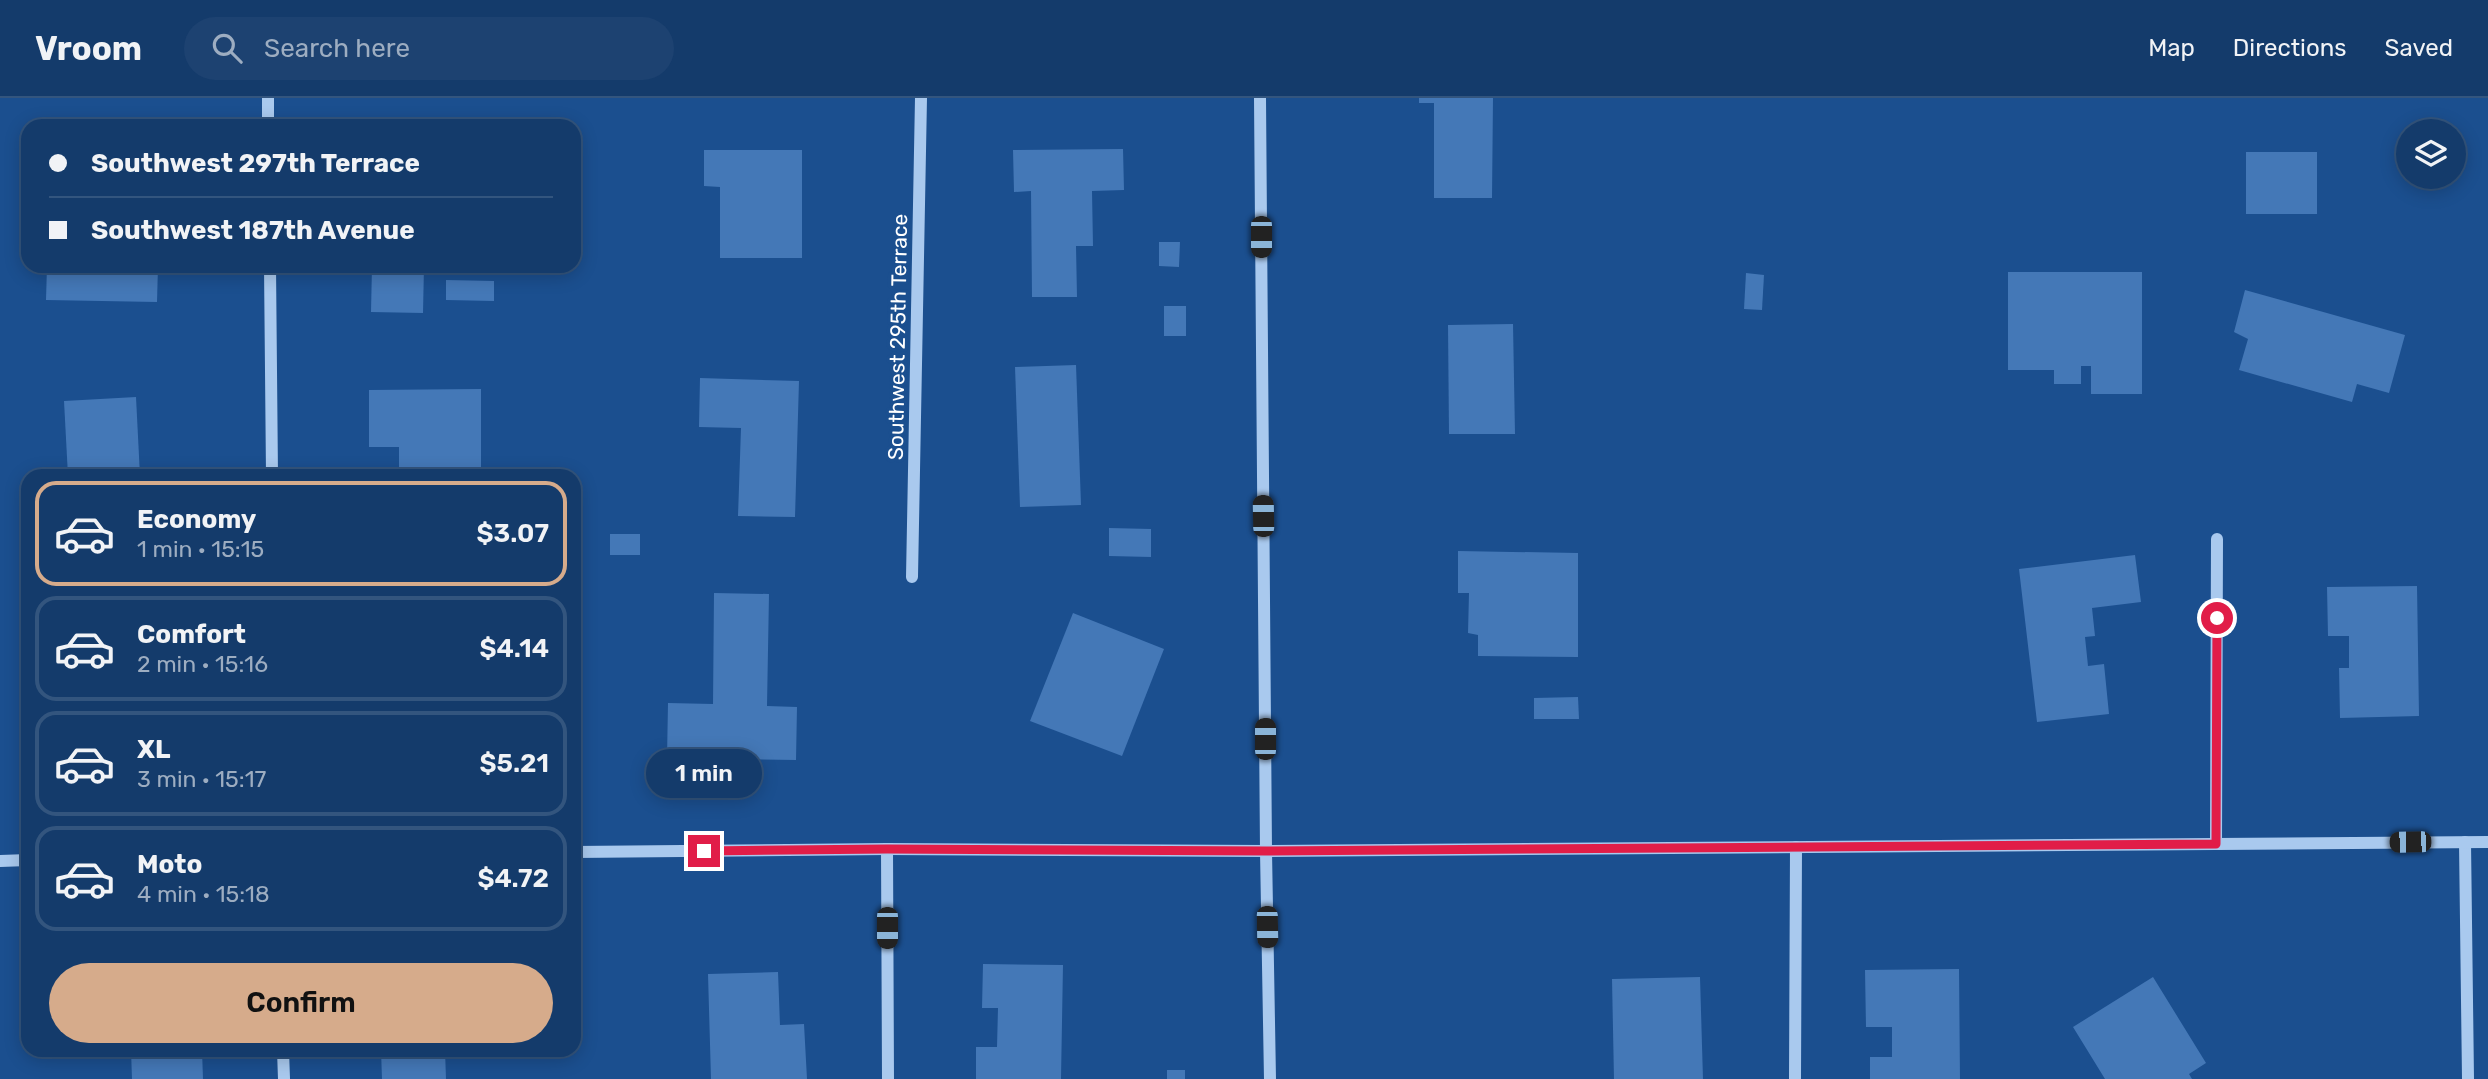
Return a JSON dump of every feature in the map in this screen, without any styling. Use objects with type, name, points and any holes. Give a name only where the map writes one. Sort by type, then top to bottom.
[{"type":"street","points":[[268,98],[268,119]]},
{"type":"street","name":"Southwest 295th Terrace","points":[[912,578],[921,98]]},
{"type":"street","points":[[1260,98],[1270,1079]]},
{"type":"street","points":[[270,273],[272,469]]},
{"type":"street","points":[[2216,844],[2217,539]]},
{"type":"street","points":[[2465,842],[2468,1079]]},
{"type":"street","points":[[581,852],[887,849],[1266,851],[2488,842]]},
{"type":"street","points":[[1795,1079],[1796,847]]},
{"type":"street","points":[[887,849],[888,1079]]},
{"type":"street","points":[[0,861],[21,860]]},
{"type":"street","points":[[283,1057],[284,1079]]},
{"type":"building","points":[[1419,98],[1493,98],[1492,198],[1434,198],[1434,103],[1419,103]]},
{"type":"building","points":[[1123,149],[1124,190],[1092,191],[1093,246],[1076,246],[1077,297],[1032,297],[1031,191],[1014,192],[1013,150]]},
{"type":"building","points":[[704,150],[802,150],[802,258],[720,258],[720,187],[704,186]]},
{"type":"building","points":[[2246,152],[2317,152],[2317,214],[2246,214]]},
{"type":"building","points":[[1159,242],[1180,242],[1179,267],[1159,266]]},
{"type":"building","points":[[2008,272],[2142,272],[2142,394],[2091,394],[2091,366],[2081,366],[2081,384],[2054,384],[2054,370],[2008,370]]},
{"type":"building","points":[[47,273],[158,273],[157,302],[46,300]]},
{"type":"building","points":[[372,273],[424,273],[423,313],[371,312]]},
{"type":"building","points":[[1746,273],[1764,275],[1762,310],[1744,309]]},
{"type":"building","points":[[446,280],[494,281],[494,301],[446,300]]},
{"type":"building","points":[[2245,290],[2405,335],[2389,393],[2357,384],[2352,402],[2239,370],[2248,339],[2234,332]]},
{"type":"building","points":[[1164,306],[1186,306],[1186,336],[1164,336]]},
{"type":"building","points":[[1513,324],[1515,434],[1449,434],[1448,325]]},
{"type":"building","points":[[1076,365],[1081,505],[1020,507],[1015,367]]},
{"type":"building","points":[[700,378],[799,381],[795,517],[738,516],[741,428],[699,427]]},
{"type":"building","points":[[481,389],[481,469],[399,469],[399,447],[369,447],[369,390]]},
{"type":"building","points":[[136,397],[140,469],[68,469],[64,401]]},
{"type":"building","points":[[1109,528],[1151,529],[1151,557],[1109,556]]},
{"type":"building","points":[[610,534],[640,534],[640,555],[610,555]]},
{"type":"building","points":[[1458,551],[1578,553],[1578,657],[1478,656],[1478,635],[1468,633],[1469,593],[1458,593]]},
{"type":"building","points":[[2135,555],[2141,602],[2092,608],[2095,636],[2085,637],[2088,666],[2104,664],[2109,714],[2037,722],[2019,569]]},
{"type":"building","points":[[2417,586],[2419,716],[2340,718],[2339,668],[2349,668],[2349,636],[2328,636],[2327,587]]},
{"type":"building","points":[[714,593],[769,594],[767,706],[797,707],[796,760],[667,758],[668,703],[713,704]]},
{"type":"building","points":[[1073,613],[1164,649],[1122,756],[1030,721]]},
{"type":"building","points":[[1578,697],[1579,719],[1534,719],[1534,698]]},
{"type":"building","points":[[983,964],[1063,965],[1061,1079],[976,1079],[976,1047],[997,1047],[998,1008],[982,1008]]},
{"type":"building","points":[[1959,969],[1960,1079],[1870,1079],[1870,1057],[1892,1057],[1892,1027],[1866,1027],[1865,970]]},
{"type":"building","points":[[778,972],[780,1025],[804,1024],[807,1079],[711,1079],[708,974]]},
{"type":"building","points":[[1700,977],[1703,1079],[1614,1079],[1612,979]]},
{"type":"building","points":[[2153,977],[2206,1063],[2189,1074],[2192,1079],[2105,1079],[2073,1027]]},
{"type":"building","points":[[131,1057],[202,1057],[203,1079],[132,1079]]},
{"type":"building","points":[[381,1057],[445,1057],[446,1079],[382,1079]]},
{"type":"building","points":[[1167,1070],[1185,1070],[1185,1079],[1167,1079]]},
{"type":"route","points":[[704,851],[1266,851],[2216,844],[2217,618]]}]
